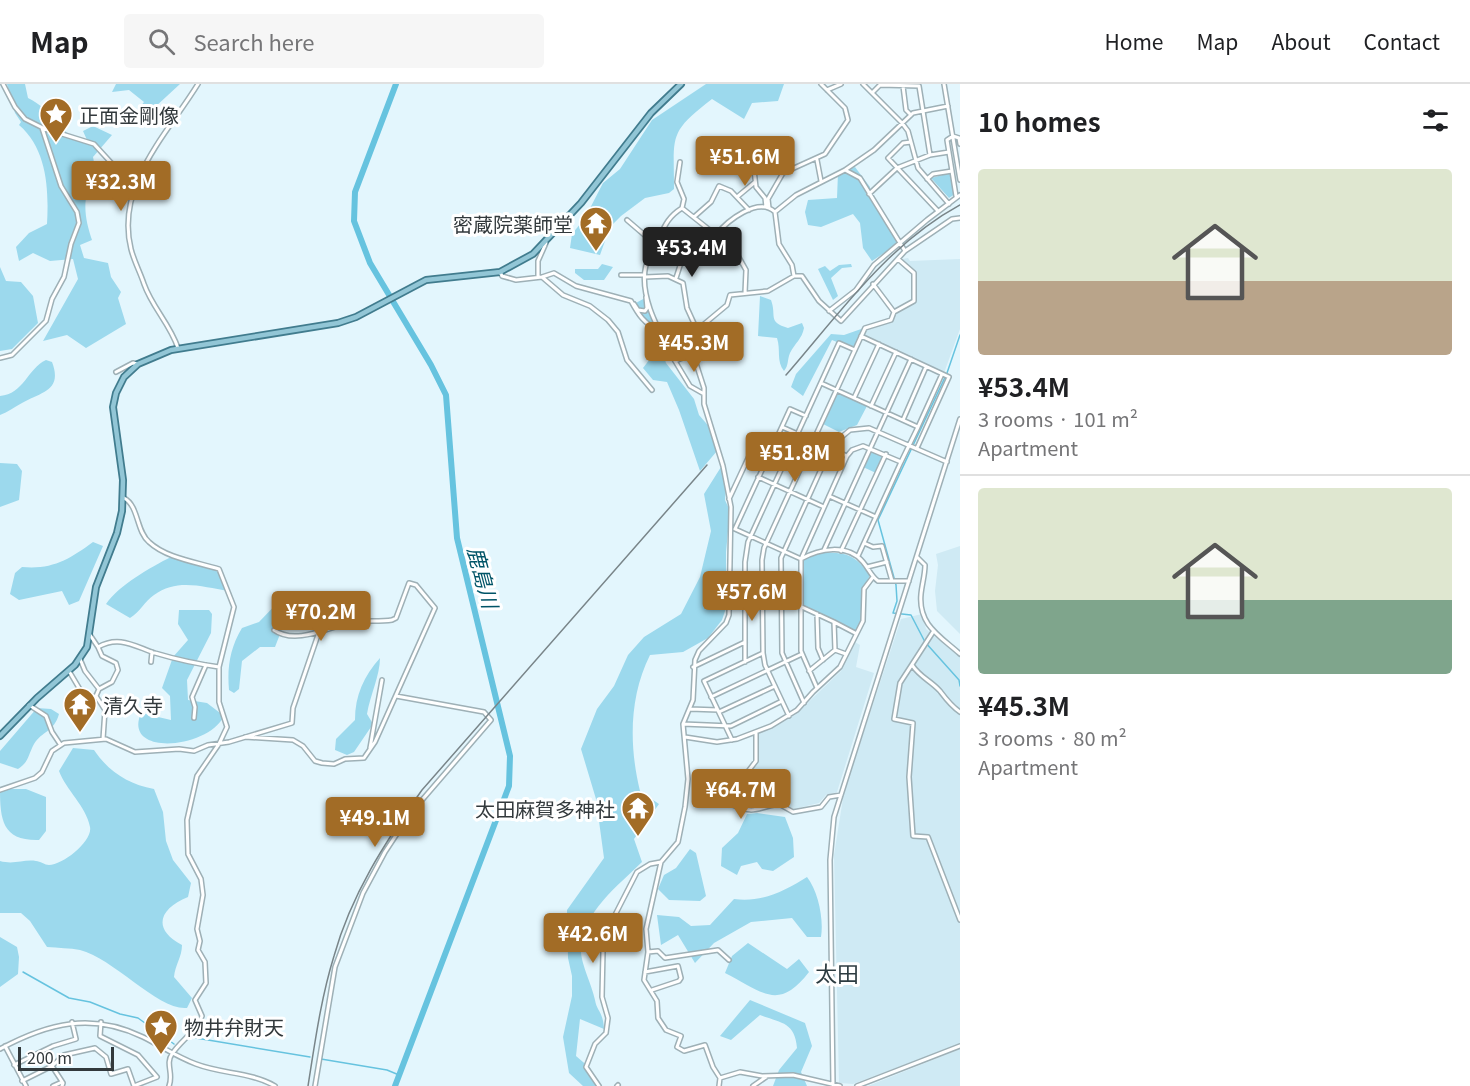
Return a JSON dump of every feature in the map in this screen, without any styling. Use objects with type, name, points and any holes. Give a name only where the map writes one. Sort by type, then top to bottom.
[{"type":"main road","points":[[0,736],[29,705],[80,659],[90,636],[96,587],[117,533],[124,498],[113,407],[119,385],[138,364],[179,349],[338,323],[356,317],[426,280],[501,272],[520,263],[546,243],[645,120],[681,84]]},
{"type":"street","points":[[3,84],[19,113],[42,128],[94,144],[115,167],[137,182]]},
{"type":"street","points":[[179,349],[172,331],[157,312],[130,248],[130,218],[137,182],[163,133],[179,114],[198,84]]},
{"type":"street","points":[[768,207],[768,199],[785,171],[817,160],[830,149],[848,120],[845,108],[821,84]]},
{"type":"street","points":[[827,90],[841,84]]},
{"type":"street","points":[[863,84],[902,123],[911,142],[915,160],[927,179],[949,204]]},
{"type":"street","points":[[944,84],[960,180]]},
{"type":"street","points":[[873,92],[880,85],[919,86],[930,155]]},
{"type":"street","points":[[903,86],[906,110],[911,115]]},
{"type":"street","points":[[775,212],[796,195],[845,170],[874,150],[911,115],[948,106]]},
{"type":"street","points":[[0,358],[12,355],[46,321],[52,299],[64,277],[79,223],[77,212],[61,186],[42,128]]},
{"type":"street","points":[[953,136],[959,138],[960,144]]},
{"type":"street","points":[[829,311],[856,290],[874,265],[958,196],[947,140],[953,136]]},
{"type":"street","points":[[911,142],[903,143],[888,158],[938,211]]},
{"type":"street","points":[[869,194],[897,168],[930,155],[949,152]]},
{"type":"street","points":[[730,166],[744,159],[753,162],[755,182],[768,207],[775,212],[779,244],[792,266],[794,276]]},
{"type":"street","points":[[817,160],[821,181]]},
{"type":"street","points":[[501,272],[502,276],[516,280],[554,273],[576,286],[611,294],[633,303],[638,310],[647,310],[644,276],[647,260],[668,218],[682,208],[684,199],[677,182],[680,162]]},
{"type":"street","points":[[845,170],[860,178],[905,250]]},
{"type":"street","points":[[927,179],[933,174],[952,171]]},
{"type":"street","points":[[737,197],[755,182]]},
{"type":"street","points":[[694,217],[713,200],[718,187],[731,191],[748,210]]},
{"type":"street","points":[[716,235],[728,221],[748,210],[768,207]]},
{"type":"street","points":[[682,208],[737,254],[746,270],[745,293]]},
{"type":"street","points":[[697,330],[727,305],[730,295],[768,291],[794,276],[802,276],[829,311],[841,321],[905,250],[952,219],[960,218]]},
{"type":"street","points":[[627,220],[656,244]]},
{"type":"street","points":[[679,233],[697,240],[705,227]]},
{"type":"street","points":[[676,278],[689,238]]},
{"type":"street","points":[[546,243],[538,261],[540,277],[563,296],[590,306],[608,320],[618,332],[627,360],[652,390]]},
{"type":"street","points":[[789,716],[763,654],[762,560],[767,543],[865,328],[891,320],[894,312],[914,301],[914,273],[898,259]]},
{"type":"street","points":[[599,1086],[586,1067],[595,1044],[606,1033],[608,1018],[602,997],[603,951],[615,915],[633,879],[642,868],[660,862],[678,842],[688,779],[683,724],[693,700],[693,667],[699,651],[728,620],[732,512],[704,388],[693,354],[697,330],[687,308],[685,287],[676,278],[621,275]]},
{"type":"street","points":[[873,284],[894,312]]},
{"type":"street","points":[[646,291],[660,332],[675,361],[690,386],[704,394]]},
{"type":"street","points":[[633,303],[634,310],[649,326],[660,332]]},
{"type":"street","points":[[861,336],[949,376],[917,448]]},
{"type":"street","points":[[745,662],[744,562],[751,536],[839,343],[855,350]]},
{"type":"street","points":[[854,398],[879,344]]},
{"type":"street","points":[[871,406],[896,352]]},
{"type":"street","points":[[675,361],[693,354]]},
{"type":"street","points":[[824,550],[911,359]]},
{"type":"street","points":[[116,372],[138,364]]},
{"type":"street","points":[[903,420],[926,367]]},
{"type":"street","points":[[858,557],[942,374]]},
{"type":"street","points":[[821,383],[918,427]]},
{"type":"street","points":[[801,559],[735,529],[790,408],[806,416]]},
{"type":"street","points":[[833,1085],[831,836],[841,795],[960,419]]},
{"type":"street","points":[[782,427],[847,456]]},
{"type":"street","points":[[804,703],[784,662],[781,563],[783,551],[830,449],[838,437],[850,430],[862,427],[878,431],[947,462]]},
{"type":"street","points":[[817,688],[802,654],[801,559],[847,456],[856,447],[871,448],[901,462]]},
{"type":"street","points":[[729,500],[750,454],[766,461]]},
{"type":"street","points":[[842,551],[886,454]]},
{"type":"street","points":[[758,477],[824,507]]},
{"type":"street","points":[[829,496],[876,518]]},
{"type":"street","points":[[124,498],[130,502],[147,540],[151,543],[170,554],[219,569],[234,607],[219,667],[219,702],[227,727],[219,744],[197,776],[187,820],[188,854],[198,872],[203,895],[198,928],[200,941],[198,950],[205,963],[206,982],[195,1000],[202,1016],[168,1061],[172,1074],[168,1086]]},
{"type":"street","points":[[864,543],[873,547],[882,546],[892,581]]},
{"type":"street","points":[[801,559],[813,551],[842,551],[858,557],[878,581],[909,581]]},
{"type":"street","points":[[917,557],[925,565],[922,609],[927,626],[960,654]]},
{"type":"street","points":[[867,567],[887,562]]},
{"type":"street","points":[[684,736],[717,742],[732,740],[756,733],[789,716],[837,672],[864,616],[864,589],[873,577]]},
{"type":"street","points":[[245,737],[293,740],[303,746],[315,761],[322,763],[364,758],[396,696],[435,608],[416,585],[409,583],[396,618],[351,623],[319,632],[292,635],[280,634],[274,630]]},
{"type":"street","points":[[729,602],[781,602],[800,605],[855,633]]},
{"type":"street","points":[[818,614],[818,648],[823,660]]},
{"type":"street","points":[[834,622],[835,650]]},
{"type":"street","points":[[0,790],[35,778],[42,772],[52,751],[60,744],[111,740],[135,752],[179,749],[194,751],[208,745],[219,744],[292,723],[293,708],[319,632]]},
{"type":"street","points":[[933,632],[900,683],[894,719],[913,723],[909,777],[913,836],[928,837],[960,920]]},
{"type":"street","points":[[90,636],[102,656],[118,667],[112,682],[99,688],[96,696]]},
{"type":"street","points":[[98,647],[113,640],[138,645],[152,652],[219,667]]},
{"type":"street","points":[[693,667],[745,642]]},
{"type":"street","points":[[835,650],[846,654]]},
{"type":"street","points":[[809,672],[835,650]]},
{"type":"street","points":[[151,662],[152,652]]},
{"type":"street","points":[[732,740],[704,681],[763,654]]},
{"type":"street","points":[[711,697],[802,654]]},
{"type":"street","points":[[80,659],[85,671],[99,688]]},
{"type":"street","points":[[912,664],[920,677],[938,689],[946,701],[960,712]]},
{"type":"street","points":[[194,718],[195,707],[192,697],[206,665]]},
{"type":"street","points":[[69,671],[85,698],[96,696]]},
{"type":"street","points":[[369,750],[382,680]]},
{"type":"street","points":[[690,709],[718,711],[775,686]]},
{"type":"street","points":[[96,696],[105,710],[103,740]]},
{"type":"street","points":[[315,1086],[333,975],[343,940],[363,893],[385,852],[410,814],[491,719],[484,711],[396,696]]},
{"type":"street","points":[[683,724],[731,726],[782,701]]},
{"type":"street","points":[[29,705],[46,716],[60,744]]},
{"type":"street","points":[[756,733],[756,761],[727,799],[730,804],[748,812],[760,811],[779,804],[793,812],[821,807],[829,797],[841,795]]},
{"type":"street","points":[[660,862],[646,929],[648,952],[644,980],[657,1001],[658,1018],[666,1030],[681,1036],[676,1047],[684,1051],[705,1045],[713,1067],[720,1078],[719,1086]]},
{"type":"street","points":[[648,952],[658,951],[665,958],[718,950],[729,960]]},
{"type":"street","points":[[645,972],[678,966],[681,978],[679,981],[652,990]]},
{"type":"street","points":[[0,1049],[41,1029],[72,1022],[101,1022],[130,1030],[198,1065],[259,1078],[275,1086]]},
{"type":"street","points":[[14,1065],[53,1046],[76,1039],[72,1022]]},
{"type":"street","points":[[22,1081],[52,1066],[64,1055],[89,1048],[99,1049],[111,1074],[128,1069],[134,1086],[157,1077],[138,1055],[100,1036],[101,1022]]},
{"type":"street","points":[[5,1046],[26,1086]]},
{"type":"street","points":[[857,1086],[960,1046]]},
{"type":"street","points":[[52,1066],[62,1084],[53,1086]]},
{"type":"street","points":[[720,1078],[740,1072],[767,1076],[793,1075],[840,1086]]},
{"type":"street","points":[[753,1086],[767,1076]]},
{"type":"shaded area","points":[[7,84],[25,84],[28,98],[49,113],[77,141],[87,140],[83,131],[93,126],[112,135],[93,157],[95,174],[89,186],[85,205],[92,240],[80,245],[84,258],[108,263],[111,277],[121,292],[118,298],[126,324],[86,348],[67,335],[43,341],[78,279],[73,259],[50,261],[33,253],[19,261],[16,247],[29,233],[47,224],[47,197],[41,158],[28,135],[19,125],[21,122],[15,113]]},
{"type":"shaded area","points":[[116,84],[180,84],[141,120],[136,120],[134,115],[144,102],[129,90],[112,92]]},
{"type":"shaded area","points":[[706,84],[784,84],[778,101],[752,103],[744,119],[712,99],[688,120],[677,136],[674,146],[674,189],[669,193],[645,198],[621,216],[610,227],[600,255],[570,248],[572,234],[585,218],[603,183],[620,169],[652,120]]},
{"type":"shaded area","points":[[855,167],[870,187],[871,201],[881,211],[899,240],[893,247],[872,261],[863,248],[860,223],[853,214],[821,227],[808,225],[805,212],[808,200],[837,198],[838,173]]},
{"type":"shaded area","points":[[950,173],[955,194],[949,198],[931,178]]},
{"type":"shaded area","points":[[908,258],[910,261],[960,259],[960,329],[944,373],[864,336],[866,329],[893,320],[895,313],[915,301],[916,274],[902,261]]},
{"type":"shaded area","points":[[602,264],[613,267],[604,280],[584,280],[575,273],[575,269],[598,269]]},
{"type":"shaded area","points":[[851,264],[852,267],[842,268],[831,278],[838,296],[833,300],[818,269],[825,266],[830,271],[839,265]]},
{"type":"shaded area","points":[[0,267],[6,281],[21,282],[33,296],[38,323],[12,349],[0,351]]},
{"type":"shaded area","points":[[760,296],[771,300],[775,321],[781,326],[788,328],[802,323],[804,328],[790,353],[784,371],[780,363],[777,338],[758,336]]},
{"type":"shaded area","points":[[645,298],[666,363],[694,399],[699,415],[712,430],[717,451],[700,471],[667,382],[653,380],[643,368],[656,351],[646,321],[634,304]]},
{"type":"shaded area","points":[[864,328],[854,349],[832,340],[803,396],[791,387],[796,374],[831,334],[844,335]]},
{"type":"shaded area","points":[[46,360],[52,362],[55,372],[52,385],[43,393],[0,415],[0,396],[15,391],[34,369]]},
{"type":"shaded area","points":[[837,393],[867,406],[857,425],[839,432],[823,424]]},
{"type":"shaded area","points":[[873,450],[884,457],[876,473],[863,467]]},
{"type":"shaded area","points":[[0,463],[17,464],[22,471],[19,500],[0,507]]},
{"type":"shaded area","points":[[721,467],[726,487],[725,500],[730,511],[726,552],[726,608],[722,620],[708,638],[683,652],[650,655],[643,671],[633,722],[636,774],[640,791],[659,804],[634,839],[642,862],[602,901],[582,937],[583,962],[604,1029],[580,1019],[576,1056],[590,1068],[600,1086],[583,1086],[569,1073],[563,1037],[572,996],[567,910],[604,858],[596,799],[581,749],[597,709],[614,686],[628,655],[644,637],[681,614],[700,577],[711,531],[704,494]]},
{"type":"shaded area","points":[[93,542],[103,546],[79,601],[69,605],[62,591],[19,600],[10,594],[15,573],[22,567],[52,565],[76,554]]},
{"type":"shaded area","points":[[960,546],[960,634],[937,611],[935,591],[938,565],[936,554]]},
{"type":"shaded area","points":[[817,552],[848,555],[864,567],[870,575],[863,590],[862,619],[855,631],[802,605],[801,562]]},
{"type":"shaded area","points":[[171,557],[207,565],[214,569],[225,581],[228,591],[190,585],[172,587],[154,595],[130,618],[106,604],[127,583]]},
{"type":"shaded area","points":[[320,594],[343,603],[355,620],[352,629],[346,628],[326,608],[289,611],[275,647],[260,647],[242,661],[239,689],[234,693],[229,690],[230,658],[242,628],[259,622],[285,595]]},
{"type":"shaded area","points":[[179,610],[209,610],[212,614],[211,633],[187,680],[188,700],[207,703],[224,716],[215,727],[202,736],[186,741],[155,742],[144,737],[138,727],[141,713],[171,720],[170,696],[162,688],[173,657],[188,640],[178,624]]},
{"type":"shaded area","points":[[922,614],[926,629],[960,657],[960,1044],[853,1084],[839,1083],[834,855],[844,792],[901,619]]},
{"type":"shaded area","points":[[853,641],[860,645],[856,667],[874,673],[837,792],[826,795],[819,803],[794,809],[778,801],[760,808],[748,808],[732,802],[732,797],[758,762],[758,734],[795,715],[841,671]]},
{"type":"shaded area","points":[[380,658],[367,714],[373,724],[354,752],[347,755],[335,750],[336,739],[355,720],[361,686]]},
{"type":"shaded area","points":[[37,708],[51,709],[59,714],[57,720],[37,740],[22,766],[18,769],[0,763],[0,751]]},
{"type":"shaded area","points":[[73,748],[94,750],[106,765],[120,776],[154,789],[163,812],[166,841],[173,860],[191,883],[188,897],[171,907],[163,919],[166,932],[182,945],[174,977],[192,998],[187,1008],[176,1007],[163,1001],[93,955],[76,949],[47,947],[30,921],[21,913],[0,913],[0,861],[38,861],[47,865],[55,864],[76,851],[90,833],[88,819],[59,771]]},
{"type":"shaded area","points":[[0,789],[26,789],[46,797],[46,831],[39,840],[18,837],[6,827],[1,811]]},
{"type":"shaded area","points":[[747,814],[785,817],[793,838],[794,857],[773,871],[762,869],[757,862],[741,866],[737,875],[721,866],[722,848],[738,833]]},
{"type":"shaded area","points":[[690,849],[696,853],[706,896],[700,901],[669,900],[658,889],[664,875],[676,868]]},
{"type":"shaded area","points":[[807,877],[819,906],[822,922],[821,937],[807,937],[792,918],[751,922],[714,943],[695,963],[678,935],[661,945],[657,915],[679,917],[691,926],[710,925],[734,899],[754,899],[772,895]]},
{"type":"shaded area","points":[[0,937],[17,947],[19,957],[18,974],[0,987]]},
{"type":"shaded area","points":[[748,943],[787,969],[799,959],[809,972],[788,992],[770,995],[760,992],[725,973],[732,956]]},
{"type":"shaded area","points":[[750,1000],[805,1023],[812,1046],[801,1072],[807,1086],[773,1086],[779,1070],[797,1048],[796,1039],[786,1025],[760,1015],[731,1040],[720,1036]]},
{"type":"shaded area","points":[[960,1049],[960,1086],[868,1086]]},
{"type":"waterway","name":"鹿島川","points":[[395,1086],[509,786],[510,756],[457,538],[446,395],[431,365],[370,263],[354,221],[355,192],[396,84]]},
{"type":"waterway","points":[[960,335],[947,373],[878,520],[896,585],[897,601],[893,613],[911,615],[925,642],[959,680],[960,686]]},
{"type":"waterway","points":[[23,972],[69,998],[90,1002],[120,1014],[138,1018],[174,1044]]},
{"type":"waterway","points":[[190,1037],[310,1057]]},
{"type":"waterway","points":[[321,1059],[387,1070],[399,1075]]},
{"type":"railway","points":[[786,375],[845,305],[887,260],[910,239],[960,205]]},
{"type":"railway","points":[[308,1086],[322,1004],[341,933],[370,870],[395,829],[422,790],[707,465]]},
{"type":"place","name":"正面金剛像","points":[[56,143]]},
{"type":"place","name":"密蔵院薬師堂","points":[[596,252]]},
{"type":"place","name":"清久寺","points":[[80,733]]},
{"type":"place","name":"太田麻賀多神社","points":[[638,837]]},
{"type":"place","name":"物井弁財天","points":[[161,1055]]},
{"type":"district","name":"太田","points":[[837,972]]}]
